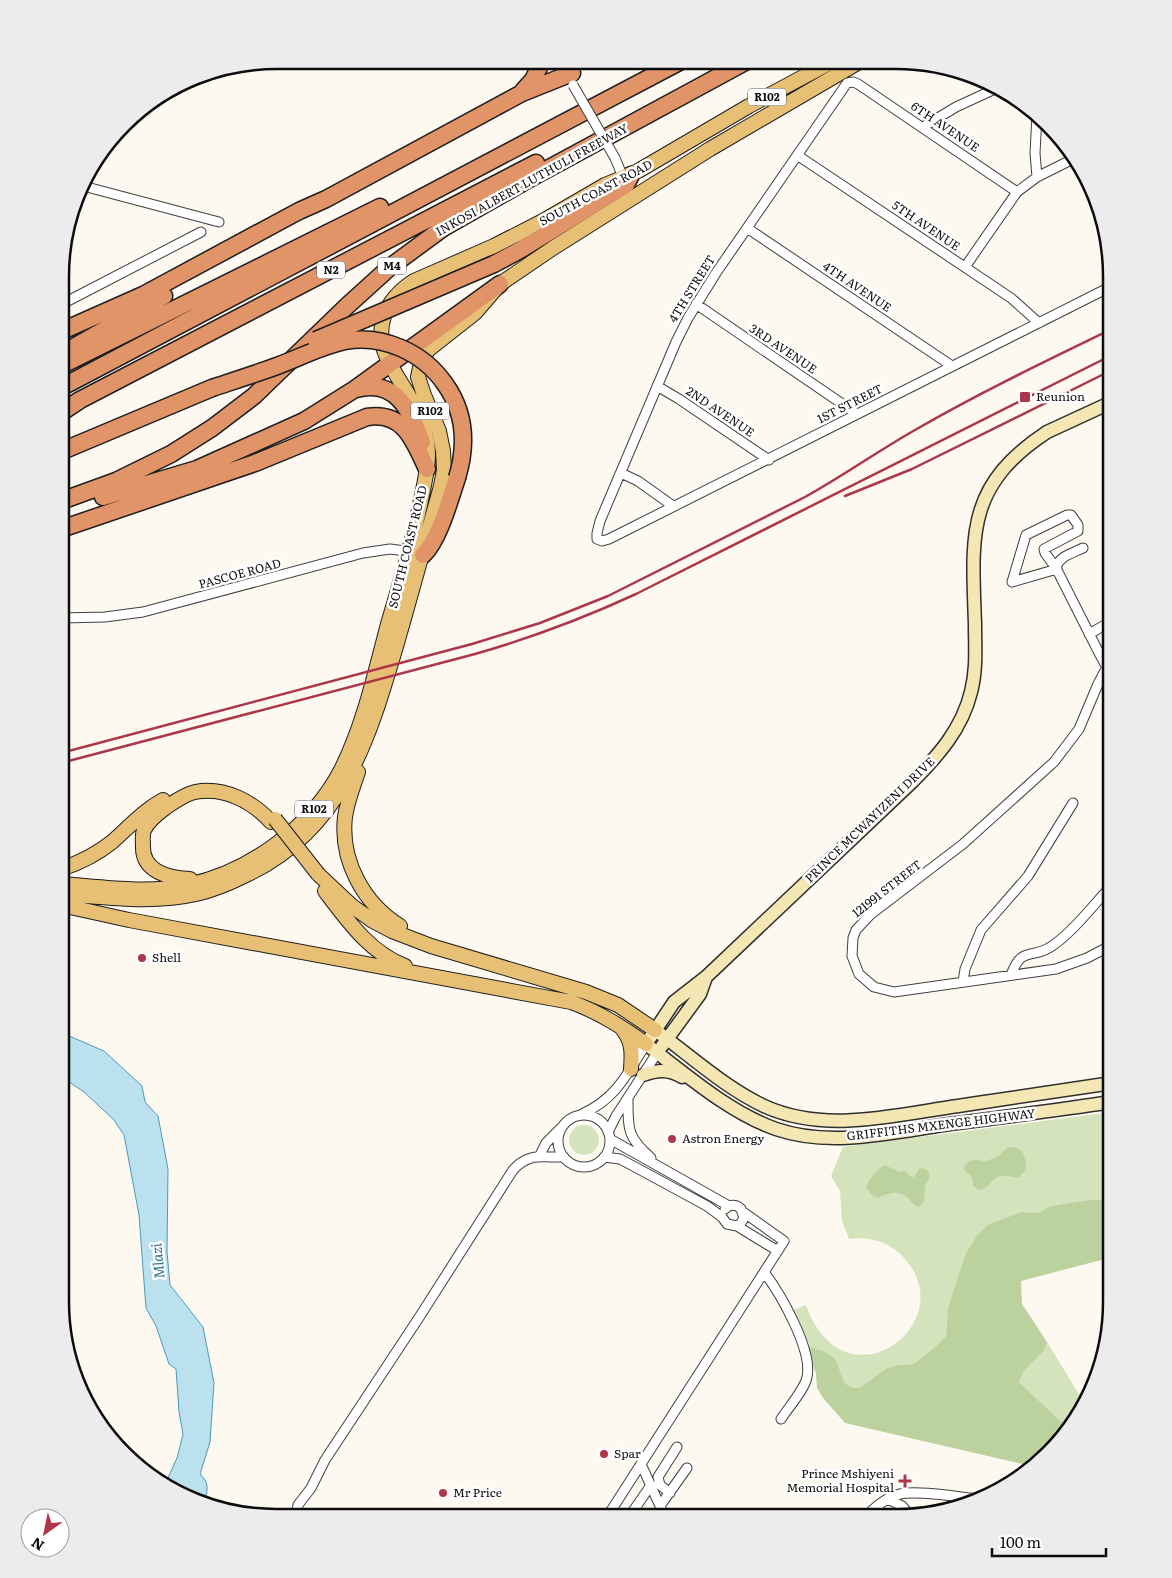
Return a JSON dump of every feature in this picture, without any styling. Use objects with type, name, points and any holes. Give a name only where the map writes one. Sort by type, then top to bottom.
[{"type":"highway","points":[[522,93],[533,80],[538,69]]},
{"type":"highway","name":"N2","points":[[69,383],[666,69]]},
{"type":"highway","name":"N2","points":[[69,407],[713,69]]},
{"type":"highway","name":"INKOSI ALBERT LUTHULI FREEWAY","points":[[69,498],[116,481],[171,454],[212,428],[254,396],[390,267],[443,228],[529,179],[732,69]]},
{"type":"highway","points":[[69,328],[137,298],[522,93],[567,71]]},
{"type":"highway","points":[[69,362],[425,185],[484,164]]},
{"type":"highway","points":[[212,388],[266,361],[494,264],[631,185]]},
{"type":"highway","points":[[69,350],[295,220],[326,199]]},
{"type":"highway","points":[[69,526],[178,488],[277,442],[355,389],[500,284]]},
{"type":"highway","points":[[69,448],[212,388],[345,341],[373,341],[397,346],[415,355],[442,380],[452,395],[458,410],[464,438],[457,478],[438,530],[430,545],[416,553]]},
{"type":"highway","points":[[355,389],[368,386],[378,387],[396,396],[411,416],[427,463]]},
{"type":"highway","points":[[178,488],[200,483],[255,464],[358,420],[374,416],[392,419],[405,430],[427,463]]},
{"type":"highway","points":[[69,504],[113,494],[197,469],[304,422]]},
{"type":"main road","name":"R102","points":[[811,80],[823,69]]},
{"type":"main road","name":"R102","points":[[811,80],[840,69]]},
{"type":"main road","name":"SOUTH COAST ROAD","points":[[69,885],[116,888],[162,888],[190,885],[227,872],[266,851],[298,826],[328,792],[340,771],[360,724],[444,470],[439,431],[419,382],[419,367],[428,350],[474,313],[500,284],[631,185],[811,80]]},
{"type":"main road","name":"SOUTH COAST ROAD","points":[[69,895],[124,899],[179,897],[219,887],[271,862],[320,820],[339,792],[362,748],[386,681],[416,553],[419,513],[428,447],[422,425],[409,396],[389,364],[381,343],[380,334],[382,321],[390,303],[405,286],[494,246],[606,185],[631,185],[811,80]]},
{"type":"main road","points":[[386,681],[345,818],[344,836],[355,878],[374,906],[388,919],[431,942],[594,995],[618,1005],[655,1030]]},
{"type":"main road","points":[[69,865],[86,858],[110,843],[155,804],[174,794],[193,787],[214,787],[234,791],[264,807],[353,926],[374,947],[401,964],[434,976]]},
{"type":"main road","points":[[211,878],[173,878],[159,874],[148,865],[142,853],[144,830],[158,813],[188,795],[204,791],[236,796],[273,821]]},
{"type":"main road","points":[[315,874],[352,906],[373,921],[392,931],[431,946],[483,960]]},
{"type":"main road","points":[[69,907],[129,920],[570,1002],[592,1010],[646,1044]]},
{"type":"main road","points":[[618,1025],[626,1034],[631,1044],[637,1072]]},
{"type":"street","points":[[567,71],[631,185]]},
{"type":"street","name":"4TH STREET","points":[[599,540],[597,530],[676,342],[696,304],[845,85],[852,82],[858,84]]},
{"type":"street","name":"6TH AVENUE","points":[[858,84],[1017,192]]},
{"type":"street","points":[[923,127],[956,107],[991,91]]},
{"type":"street","points":[[1037,123],[1037,177]]},
{"type":"street","name":"5TH AVENUE","points":[[797,155],[1011,298],[1039,323]]},
{"type":"street","points":[[965,267],[1017,192],[1037,177],[1068,161]]},
{"type":"street","points":[[88,187],[219,222]]},
{"type":"street","name":"4TH AVENUE","points":[[747,228],[952,366]]},
{"type":"street","points":[[69,300],[201,232]]},
{"type":"street","name":"1ST STREET","points":[[599,540],[602,542],[610,539],[1103,291]]},
{"type":"street","name":"3RD AVENUE","points":[[696,304],[857,414]]},
{"type":"street","name":"2ND AVENUE","points":[[657,386],[769,460]]},
{"type":"street","name":"PRINCE MCWAYIZENI DRIVE","points":[[646,1044],[674,1002],[706,977],[912,782],[934,760],[952,736],[966,709],[974,679],[976,650],[974,539],[977,520],[985,495],[1001,472],[1037,438],[1103,406]]},
{"type":"street","points":[[621,473],[638,481],[673,506]]},
{"type":"street","points":[[1056,568],[1012,582],[1026,536],[1067,515],[1071,515],[1078,525],[1078,531],[1044,549],[1056,568],[1103,658]]},
{"type":"street","points":[[1056,568],[1058,561],[1062,558],[1084,548]]},
{"type":"street","name":"PASCOE ROAD","points":[[69,618],[133,615],[363,553],[390,549],[416,553]]},
{"type":"street","points":[[1089,634],[1103,626]]},
{"type":"street","name":"121991 STREET","points":[[1103,680],[1079,729],[1054,762],[945,860],[870,915],[854,934],[851,947],[854,966],[859,974],[874,987],[894,992],[1044,971],[1068,965],[1103,950]]},
{"type":"street","points":[[963,982],[965,969],[981,930],[1024,880],[1073,803]]},
{"type":"street","points":[[1011,975],[1015,964],[1022,957],[1044,951],[1060,940],[1103,895]]},
{"type":"street","name":"PRINCE MCWAYIZENI DRIVE","points":[[657,1053],[700,994],[706,977]]},
{"type":"street","name":"GRIFFITHS MXENGE HIGHWAY","points":[[655,1030],[743,1094],[764,1106],[810,1120],[862,1120],[1103,1085]]},
{"type":"street","points":[[561,1128],[558,1143],[564,1157],[570,1162],[583,1166],[595,1164],[604,1157],[608,1152],[609,1135],[628,1099],[646,1044]]},
{"type":"street","name":"GRIFFITHS MXENGE HIGHWAY","points":[[646,1044],[709,1091],[753,1119],[777,1129],[810,1136],[864,1136],[1103,1103]]},
{"type":"street","points":[[539,1157],[546,1143],[572,1118],[595,1109],[657,1053]]},
{"type":"street","points":[[637,1072],[674,1072],[709,1091]]},
{"type":"street","points":[[628,1099],[628,1123],[634,1142],[661,1167]]},
{"type":"street","points":[[580,1115],[587,1115],[600,1120],[609,1135],[729,1206],[738,1206],[743,1212],[784,1241],[612,1509]]},
{"type":"street","points":[[297,1509],[298,1505],[311,1488],[325,1460],[513,1170],[523,1159],[564,1157]]},
{"type":"street","points":[[604,1157],[620,1159],[707,1206],[722,1217],[727,1224],[736,1226],[778,1251]]},
{"type":"street","points":[[722,1217],[723,1212],[729,1206]]},
{"type":"street","points":[[736,1226],[744,1218],[743,1212]]},
{"type":"street","points":[[764,1272],[776,1287],[787,1308],[806,1356],[807,1379],[781,1419]]},
{"type":"street","points":[[670,1492],[660,1485],[658,1478],[677,1447]]},
{"type":"street","points":[[641,1464],[661,1509]]},
{"type":"street","points":[[660,1506],[688,1468]]},
{"type":"street","points":[[634,1509],[651,1485]]},
{"type":"street","points":[[873,1509],[899,1494],[915,1493],[964,1498]]},
{"type":"street","points":[[888,1499],[905,1509]]},
{"type":"green space","points":[[1103,1113],[1103,1199],[1051,1206],[1037,1213],[1021,1212],[989,1224],[978,1234],[948,1308],[946,1336],[914,1364],[887,1368],[859,1388],[853,1387],[848,1385],[842,1378],[838,1364],[833,1356],[821,1350],[805,1346],[793,1310],[806,1305],[824,1336],[846,1352],[870,1354],[892,1346],[909,1330],[919,1308],[919,1283],[904,1258],[886,1244],[872,1239],[849,1239],[842,1221],[840,1191],[831,1176],[843,1147]]},
{"type":"green space","points":[[584,1125],[590,1126],[598,1134],[598,1146],[590,1154],[584,1155],[578,1154],[570,1146],[569,1140],[570,1134],[578,1126]]},
{"type":"green space","points":[[1008,1147],[1021,1150],[1026,1170],[1018,1178],[1000,1176],[985,1188],[978,1190],[973,1185],[972,1177],[964,1170],[965,1165],[974,1160],[985,1162],[998,1156]]},
{"type":"green space","points":[[885,1165],[899,1172],[905,1171],[911,1177],[914,1177],[920,1168],[926,1169],[929,1173],[929,1179],[925,1186],[924,1201],[919,1207],[901,1194],[890,1193],[878,1198],[866,1188],[873,1175]]},
{"type":"green space","points":[[1103,1199],[1103,1261],[1021,1281],[1022,1304],[1047,1342],[1044,1351],[1024,1371],[1019,1382],[1063,1424],[1052,1439],[1033,1458],[1024,1464],[845,1423],[823,1398],[817,1388],[816,1373],[805,1346],[821,1350],[833,1356],[845,1382],[848,1385],[859,1388],[887,1368],[914,1364],[946,1336],[948,1308],[966,1253],[978,1234],[989,1224],[1021,1212],[1037,1213],[1051,1206]]},
{"type":"green space","points":[[1047,1342],[1081,1397],[1063,1424],[1019,1382],[1024,1371],[1044,1351]]},
{"type":"water","name":"Mlazi","points":[[69,1036],[104,1051],[142,1086],[145,1102],[158,1116],[168,1169],[167,1252],[170,1285],[203,1327],[214,1383],[210,1442],[200,1474],[207,1486],[206,1497],[168,1479],[177,1458],[183,1434],[179,1412],[176,1369],[169,1364],[156,1326],[146,1308],[139,1215],[124,1135],[114,1120],[84,1092],[69,1082]]},
{"type":"railway","points":[[69,751],[472,644],[540,623],[608,596],[805,497],[939,416],[1103,333]]},
{"type":"railway","points":[[69,761],[475,654],[577,619],[636,594],[1103,360]]},
{"type":"railway","points":[[845,496],[912,469],[1103,374]]},
{"type":"place","name":"Reunion","points":[[1025,397]]},
{"type":"place","name":"Shell","points":[[142,958]]},
{"type":"place","name":"Astron Energy","points":[[672,1139]]},
{"type":"place","name":"Spar","points":[[604,1454]]},
{"type":"place","name":"Prince Mshiyeni Memorial Hospital","points":[[905,1481]]},
{"type":"place","name":"Mr Price","points":[[443,1493]]}]
